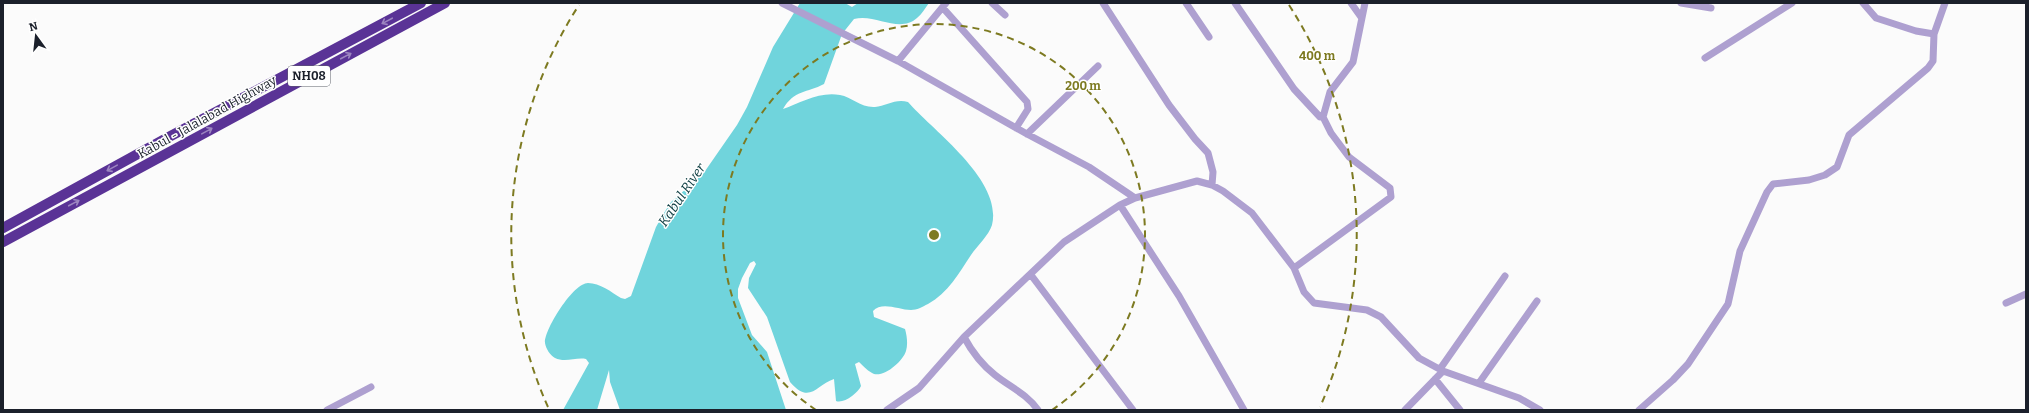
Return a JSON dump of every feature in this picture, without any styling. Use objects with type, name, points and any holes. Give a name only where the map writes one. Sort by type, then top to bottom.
[{"type":"highway","name":"Kabul - Jalalabad Highway","points":[[3,228],[146,149],[421,3]]},
{"type":"highway","name":"Kabul - Jalalabad Highway","points":[[3,242],[445,3]]},
{"type":"highway","points":[[285,76],[291,86]]},
{"type":"highway","points":[[43,206],[50,216]]},
{"type":"street","points":[[782,3],[789,8],[870,46],[898,61],[1016,128],[1089,167],[1135,198]]},
{"type":"street","points":[[992,3],[1005,15]]},
{"type":"street","points":[[1103,3],[1170,105],[1195,139],[1208,153],[1213,172],[1212,185]]},
{"type":"street","points":[[1186,3],[1209,37]]},
{"type":"street","points":[[1235,3],[1294,89],[1320,117],[1323,117],[1331,133],[1349,157],[1390,188],[1391,197],[1294,268]]},
{"type":"street","points":[[1352,3],[1361,17]]},
{"type":"street","points":[[1323,117],[1330,92],[1353,62],[1365,3]]},
{"type":"street","points":[[1681,3],[1712,8]]},
{"type":"street","points":[[1705,58],[1792,3]]},
{"type":"street","points":[[1863,3],[1876,18],[1916,31],[1934,34]]},
{"type":"street","points":[[1639,410],[1673,380],[1688,364],[1728,304],[1740,251],[1767,192],[1773,184],[1809,180],[1825,175],[1836,167],[1849,135],[1928,68],[1933,61],[1934,34],[1945,3]]},
{"type":"street","points":[[898,61],[945,5],[1027,102],[1028,109],[1016,128]]},
{"type":"street","points":[[1027,134],[1098,66]]},
{"type":"street","points":[[887,410],[919,388],[964,337],[1064,242],[1120,205],[1135,198],[1197,182],[1212,185],[1252,213],[1294,268],[1304,292],[1314,303],[1367,310],[1381,317],[1419,358],[1441,370],[1519,398],[1540,410]]},
{"type":"street","points":[[1120,205],[1179,296],[1244,410]]},
{"type":"street","points":[[1030,275],[1133,410]]},
{"type":"street","points":[[1405,410],[1435,379],[1505,276]]},
{"type":"street","points":[[2006,303],[2026,294]]},
{"type":"street","points":[[1479,383],[1537,301]]},
{"type":"street","points":[[964,337],[974,356],[995,376],[1017,389],[1038,410]]},
{"type":"street","points":[[1435,379],[1460,410]]},
{"type":"street","points":[[327,410],[371,387]]},
{"type":"water","name":"Kabul River","points":[[800,3],[845,3],[852,7],[858,3],[929,3],[917,18],[903,24],[862,18],[854,19],[842,34],[824,84],[796,95],[783,109],[810,98],[833,94],[844,96],[870,107],[899,101],[908,102],[964,158],[977,174],[987,191],[993,208],[992,225],[988,233],[947,288],[928,304],[911,310],[886,306],[877,308],[873,311],[874,317],[905,329],[907,340],[906,351],[893,367],[883,373],[874,374],[859,362],[855,364],[861,386],[854,395],[843,401],[836,401],[834,379],[808,393],[797,389],[790,382],[767,317],[748,288],[749,278],[756,264],[754,261],[750,263],[742,278],[738,289],[738,298],[752,335],[767,352],[786,410],[620,410],[610,382],[609,370],[597,410],[563,410],[589,363],[586,359],[559,359],[550,354],[545,343],[549,328],[554,318],[560,308],[575,291],[582,285],[588,283],[601,286],[621,298],[625,299],[631,296],[656,227],[664,213],[671,202],[703,174],[737,125],[747,107],[773,47]]}]
